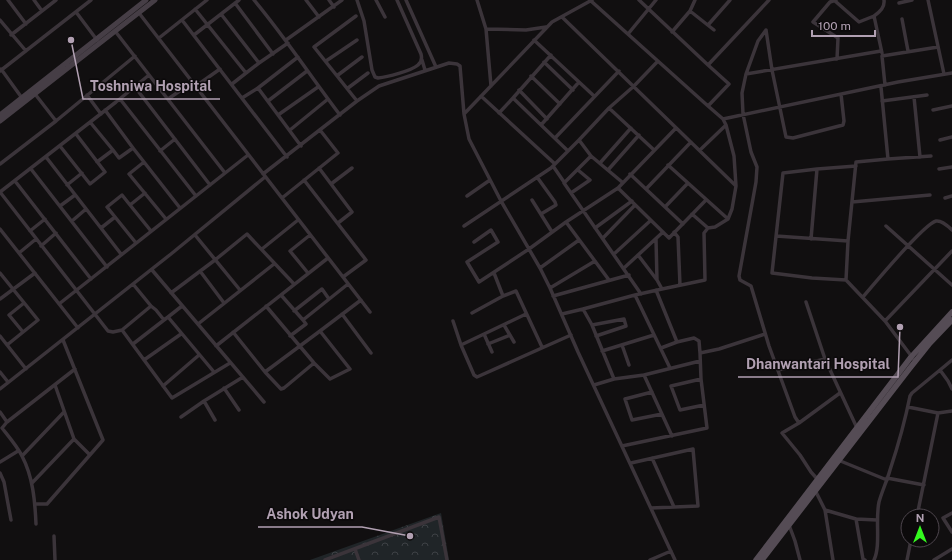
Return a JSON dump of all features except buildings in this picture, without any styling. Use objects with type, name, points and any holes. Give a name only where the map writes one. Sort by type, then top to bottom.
[{"type":"main road","points":[[762,560],[789,525],[858,428],[952,312]]},
{"type":"main road","points":[[819,481],[838,460],[913,359],[952,320]]},
{"type":"main road","points":[[756,560],[814,488]]},
{"type":"street","points":[[8,0],[26,24]]},
{"type":"street","points":[[34,0],[42,11]]},
{"type":"street","points":[[11,35],[56,0]]},
{"type":"street","points":[[22,98],[0,69],[26,51],[91,0]]},
{"type":"street","points":[[1,118],[35,94],[146,0]]},
{"type":"street","points":[[1,118],[22,98],[115,31],[155,0]]},
{"type":"street","points":[[159,38],[207,0]]},
{"type":"street","points":[[194,35],[239,0]]},
{"type":"street","points":[[254,0],[287,42],[318,87],[340,115]]},
{"type":"street","points":[[306,0],[319,17]]},
{"type":"street","points":[[329,0],[334,7]]},
{"type":"street","points":[[232,84],[342,0]]},
{"type":"street","points":[[357,0],[363,16],[370,64],[375,77],[383,78],[413,68],[419,65],[422,60]]},
{"type":"street","points":[[376,0],[385,17]]},
{"type":"street","points":[[397,0],[421,54],[425,70]]},
{"type":"street","points":[[406,0],[436,67]]},
{"type":"street","points":[[477,0],[486,29],[491,86]]},
{"type":"street","points":[[464,114],[552,22],[592,0],[723,119],[726,125],[734,156],[736,186],[732,209],[728,219],[714,227],[708,228],[704,233],[706,280],[662,288],[562,314]]},
{"type":"street","points":[[639,0],[729,84],[708,106]]},
{"type":"street","points":[[628,34],[656,0]]},
{"type":"street","points":[[672,32],[690,11],[695,0]]},
{"type":"street","points":[[708,26],[730,0]]},
{"type":"street","points":[[708,65],[769,0]]},
{"type":"street","points":[[837,59],[838,38],[813,22],[830,2],[835,0],[859,22],[874,16],[882,9],[884,0]]},
{"type":"street","points":[[898,3],[912,0]]},
{"type":"street","points":[[928,0],[944,74]]},
{"type":"street","points":[[235,3],[273,54]]},
{"type":"street","points":[[195,9],[246,73]]},
{"type":"street","points":[[690,11],[714,30]]},
{"type":"street","points":[[76,12],[98,42]]},
{"type":"street","points":[[139,13],[370,312]]},
{"type":"street","points":[[221,14],[259,63]]},
{"type":"street","points":[[356,16],[314,47],[338,75],[357,101]]},
{"type":"street","points":[[874,16],[882,56],[882,101],[888,159]]},
{"type":"street","points":[[562,17],[736,186]]},
{"type":"street","points":[[902,19],[908,51]]},
{"type":"street","points":[[0,20],[11,35],[26,51]]},
{"type":"street","points":[[182,20],[287,156]]},
{"type":"street","points":[[486,29],[526,30],[547,27]]},
{"type":"street","points":[[799,423],[795,417],[765,334],[751,286],[740,280],[739,276],[756,182],[757,167],[751,152],[742,114],[742,93],[746,74],[758,41],[766,30],[772,70],[781,107],[786,137],[792,138],[843,125],[844,120],[841,94]]},
{"type":"street","points":[[115,31],[225,173]]},
{"type":"street","points":[[326,61],[357,40]]},
{"type":"street","points":[[534,40],[594,96]]},
{"type":"street","points":[[882,56],[938,47]]},
{"type":"street","points":[[746,74],[881,51]]},
{"type":"street","points":[[499,113],[551,55]]},
{"type":"street","points":[[0,164],[56,121],[134,56]]},
{"type":"street","points":[[242,98],[258,88],[298,57]]},
{"type":"street","points":[[338,75],[362,57]]},
{"type":"street","points":[[464,226],[554,165],[609,108],[634,86],[658,61]]},
{"type":"street","points":[[544,62],[573,90]]},
{"type":"street","points":[[0,389],[152,270],[287,156],[357,101],[379,86],[425,70],[453,63],[457,64],[460,66],[464,114],[470,139],[501,201],[550,288],[675,560]]},
{"type":"street","points":[[196,86],[220,68]]},
{"type":"street","points":[[268,101],[307,71]]},
{"type":"street","points":[[555,138],[618,71]]},
{"type":"street","points":[[348,88],[368,73]]},
{"type":"street","points":[[723,119],[841,94],[952,73]]},
{"type":"street","points":[[149,75],[76,134],[0,192],[110,332],[122,330],[151,306]]},
{"type":"street","points":[[531,76],[560,104]]},
{"type":"street","points":[[168,99],[193,82]]},
{"type":"street","points":[[542,125],[579,82]]},
{"type":"street","points":[[134,87],[210,185]]},
{"type":"street","points":[[278,115],[318,87]]},
{"type":"street","points":[[258,88],[301,146]]},
{"type":"street","points":[[519,90],[547,119]]},
{"type":"street","points":[[35,94],[56,121]]},
{"type":"street","points":[[882,101],[927,95]]},
{"type":"street","points":[[87,96],[101,114]]},
{"type":"street","points":[[481,96],[554,165],[582,211],[603,238],[641,294]]},
{"type":"street","points":[[914,97],[920,157]]},
{"type":"street","points":[[512,98],[568,151]]},
{"type":"street","points":[[120,99],[196,196]]},
{"type":"street","points":[[290,130],[328,99]]},
{"type":"street","points":[[934,110],[952,106]]},
{"type":"street","points":[[609,108],[654,150]]},
{"type":"street","points":[[105,110],[180,208]]},
{"type":"street","points":[[90,122],[119,158],[133,148]]},
{"type":"street","points":[[700,150],[726,125]]},
{"type":"street","points":[[600,163],[631,128]]},
{"type":"street","points":[[474,242],[491,230],[498,242],[467,262],[479,282],[618,188],[622,182],[676,128]]},
{"type":"street","points":[[282,198],[338,153],[320,130]]},
{"type":"street","points":[[60,146],[90,184],[105,172],[76,134]]},
{"type":"street","points":[[608,170],[639,135]]},
{"type":"street","points":[[940,140],[952,137]]},
{"type":"street","points":[[160,151],[175,139]]},
{"type":"street","points":[[579,140],[591,156],[622,182]]},
{"type":"street","points":[[646,189],[691,142]]},
{"type":"street","points":[[97,162],[113,150]]},
{"type":"street","points":[[59,304],[248,155]]},
{"type":"street","points":[[564,182],[591,156]]},
{"type":"street","points":[[846,280],[848,242],[856,162],[931,156]]},
{"type":"street","points":[[46,157],[121,254]]},
{"type":"street","points":[[144,162],[129,174],[166,219]]},
{"type":"street","points":[[668,165],[728,219]]},
{"type":"street","points":[[856,166],[783,173],[772,273],[812,278],[846,280],[885,321],[913,359]]},
{"type":"street","points":[[939,170],[952,167]]},
{"type":"street","points":[[319,168],[352,212],[338,223]]},
{"type":"street","points":[[331,184],[352,168]]},
{"type":"street","points":[[31,169],[107,266]]},
{"type":"street","points":[[811,239],[816,169]]},
{"type":"street","points":[[571,193],[590,180],[578,170]]},
{"type":"street","points":[[67,185],[82,173]]},
{"type":"street","points":[[630,174],[682,224]]},
{"type":"street","points":[[537,177],[556,205],[541,214]]},
{"type":"street","points":[[304,180],[366,260],[343,277]]},
{"type":"street","points":[[467,196],[490,180]]},
{"type":"street","points":[[15,181],[91,279]]},
{"type":"street","points":[[665,207],[688,183]]},
{"type":"street","points":[[618,188],[669,238],[706,200]]},
{"type":"street","points":[[130,205],[144,193]]},
{"type":"street","points":[[136,243],[107,207],[122,194],[151,231]]},
{"type":"street","points":[[60,206],[75,195]]},
{"type":"street","points":[[852,202],[930,195]]},
{"type":"street","points":[[944,198],[952,196]]},
{"type":"street","points":[[532,200],[552,232]]},
{"type":"street","points":[[595,228],[632,202]]},
{"type":"street","points":[[603,238],[636,205]]},
{"type":"street","points":[[72,221],[86,209]]},
{"type":"street","points":[[692,214],[708,228]]},
{"type":"street","points":[[101,228],[115,217]]},
{"type":"street","points":[[30,231],[45,219]]},
{"type":"street","points":[[262,249],[298,220]]},
{"type":"street","points":[[614,254],[650,221]]},
{"type":"street","points":[[863,297],[908,246],[930,224],[937,221],[941,222],[952,230]]},
{"type":"street","points":[[566,222],[609,280]]},
{"type":"street","points":[[886,226],[952,285]]},
{"type":"street","points":[[0,228],[78,328]]},
{"type":"street","points":[[624,268],[663,232]]},
{"type":"street","points":[[674,232],[678,237],[680,285]]},
{"type":"street","points":[[41,246],[56,234]]},
{"type":"street","points":[[171,293],[247,234],[294,284]]},
{"type":"street","points":[[0,239],[5,235]]},
{"type":"street","points":[[195,235],[240,290]]},
{"type":"street","points":[[308,273],[290,251],[310,235]]},
{"type":"street","points":[[776,236],[848,242]]},
{"type":"street","points":[[656,238],[657,280]]},
{"type":"street","points":[[19,253],[36,239]]},
{"type":"street","points":[[540,268],[579,240]]},
{"type":"street","points":[[885,321],[952,251]]},
{"type":"street","points":[[638,255],[662,288]]},
{"type":"street","points":[[216,346],[328,258]]},
{"type":"street","points":[[550,288],[595,261]]},
{"type":"street","points":[[198,324],[274,264]]},
{"type":"street","points":[[152,270],[264,402]]},
{"type":"street","points":[[200,271],[224,303]]},
{"type":"street","points":[[0,299],[35,273]]},
{"type":"street","points":[[494,273],[503,296]]},
{"type":"street","points":[[0,274],[38,320],[7,345]]},
{"type":"street","points":[[553,296],[629,275]]},
{"type":"street","points":[[133,284],[151,306],[166,318],[214,372]]},
{"type":"street","points":[[303,320],[348,284]]},
{"type":"street","points":[[294,311],[322,289],[330,299]]},
{"type":"street","points":[[656,290],[678,342]]},
{"type":"street","points":[[472,313],[503,296],[516,291],[542,347]]},
{"type":"street","points":[[281,295],[306,324],[290,336]]},
{"type":"street","points":[[635,295],[670,368]]},
{"type":"street","points":[[265,372],[361,300]]},
{"type":"street","points":[[806,302],[825,359],[858,428]]},
{"type":"street","points":[[23,332],[9,314],[24,303]]},
{"type":"street","points":[[133,344],[182,306]]},
{"type":"street","points":[[266,306],[299,347],[330,379],[350,369],[320,331]]},
{"type":"street","points":[[583,308],[614,379]]},
{"type":"street","points":[[342,314],[371,353]]},
{"type":"street","points":[[461,345],[526,314]]},
{"type":"street","points":[[592,326],[624,318],[626,326],[596,336]]},
{"type":"street","points":[[453,322],[474,375],[477,377],[571,335]]},
{"type":"street","points":[[504,325],[514,342]]},
{"type":"street","points":[[122,330],[172,398],[230,363]]},
{"type":"street","points":[[233,332],[265,372],[281,389],[314,363]]},
{"type":"street","points":[[144,360],[181,334]]},
{"type":"street","points":[[484,334],[492,352]]},
{"type":"street","points":[[700,353],[715,350],[765,334]]},
{"type":"street","points":[[488,344],[510,335]]},
{"type":"street","points":[[602,351],[654,335]]},
{"type":"street","points":[[0,336],[26,369]]},
{"type":"street","points":[[622,446],[707,428],[701,379],[699,341],[694,338],[661,348]]},
{"type":"street","points":[[35,504],[47,504],[103,440],[63,340]]},
{"type":"street","points":[[622,345],[629,365]]},
{"type":"street","points":[[163,386],[199,355]]},
{"type":"street","points":[[778,370],[825,359]]},
{"type":"street","points":[[874,560],[877,547],[879,502],[912,393],[952,360]]},
{"type":"street","points":[[594,384],[614,379],[644,375],[700,361]]},
{"type":"street","points":[[36,524],[32,483],[22,456],[2,428],[7,422],[75,369]]},
{"type":"street","points":[[940,370],[950,380],[952,389]]},
{"type":"street","points":[[0,372],[8,382]]},
{"type":"street","points":[[644,375],[672,436]]},
{"type":"street","points":[[181,417],[243,377]]},
{"type":"street","points":[[701,379],[671,386],[680,410],[704,405]]},
{"type":"street","points":[[54,385],[74,439],[90,455]]},
{"type":"street","points":[[224,388],[239,410]]},
{"type":"street","points":[[652,392],[625,399],[632,420],[662,414]]},
{"type":"street","points":[[819,481],[782,433],[799,423],[840,393]]},
{"type":"street","points":[[204,401],[215,420]]},
{"type":"street","points":[[908,407],[938,413],[952,411]]},
{"type":"street","points":[[0,412],[7,422]]},
{"type":"street","points":[[22,456],[64,412]]},
{"type":"street","points":[[919,508],[938,413]]},
{"type":"street","points":[[32,483],[74,439]]},
{"type":"street","points":[[631,463],[693,449],[698,506],[651,508]]},
{"type":"street","points":[[0,462],[18,451]]},
{"type":"street","points":[[652,458],[674,507]]},
{"type":"street","points":[[838,460],[887,479],[924,485]]},
{"type":"street","points":[[0,473],[4,482],[11,520]]},
{"type":"street","points":[[814,488],[824,510],[833,560]]},
{"type":"street","points":[[824,510],[856,519],[877,520]]},
{"type":"street","points":[[952,512],[943,518],[952,532]]},
{"type":"street","points":[[325,560],[439,517],[447,560]]},
{"type":"street","points":[[856,519],[863,558],[865,560]]},
{"type":"street","points":[[789,525],[800,560]]},
{"type":"street","points":[[54,536],[55,560]]},
{"type":"street","points":[[907,560],[910,548]]},
{"type":"street","points":[[354,549],[359,560]]},
{"type":"street","points":[[934,560],[952,549]]},
{"type":"street","points":[[650,560],[671,552]]},
{"type":"green space","points":[[441,513],[449,560],[310,560]]},
{"type":"place","name":"Toshniwa Hospital","points":[[71,40]]},
{"type":"place","name":"Dhanwantari Hospital","points":[[900,327]]},
{"type":"place","name":"Ashok Udyan","points":[[410,536]]}]
